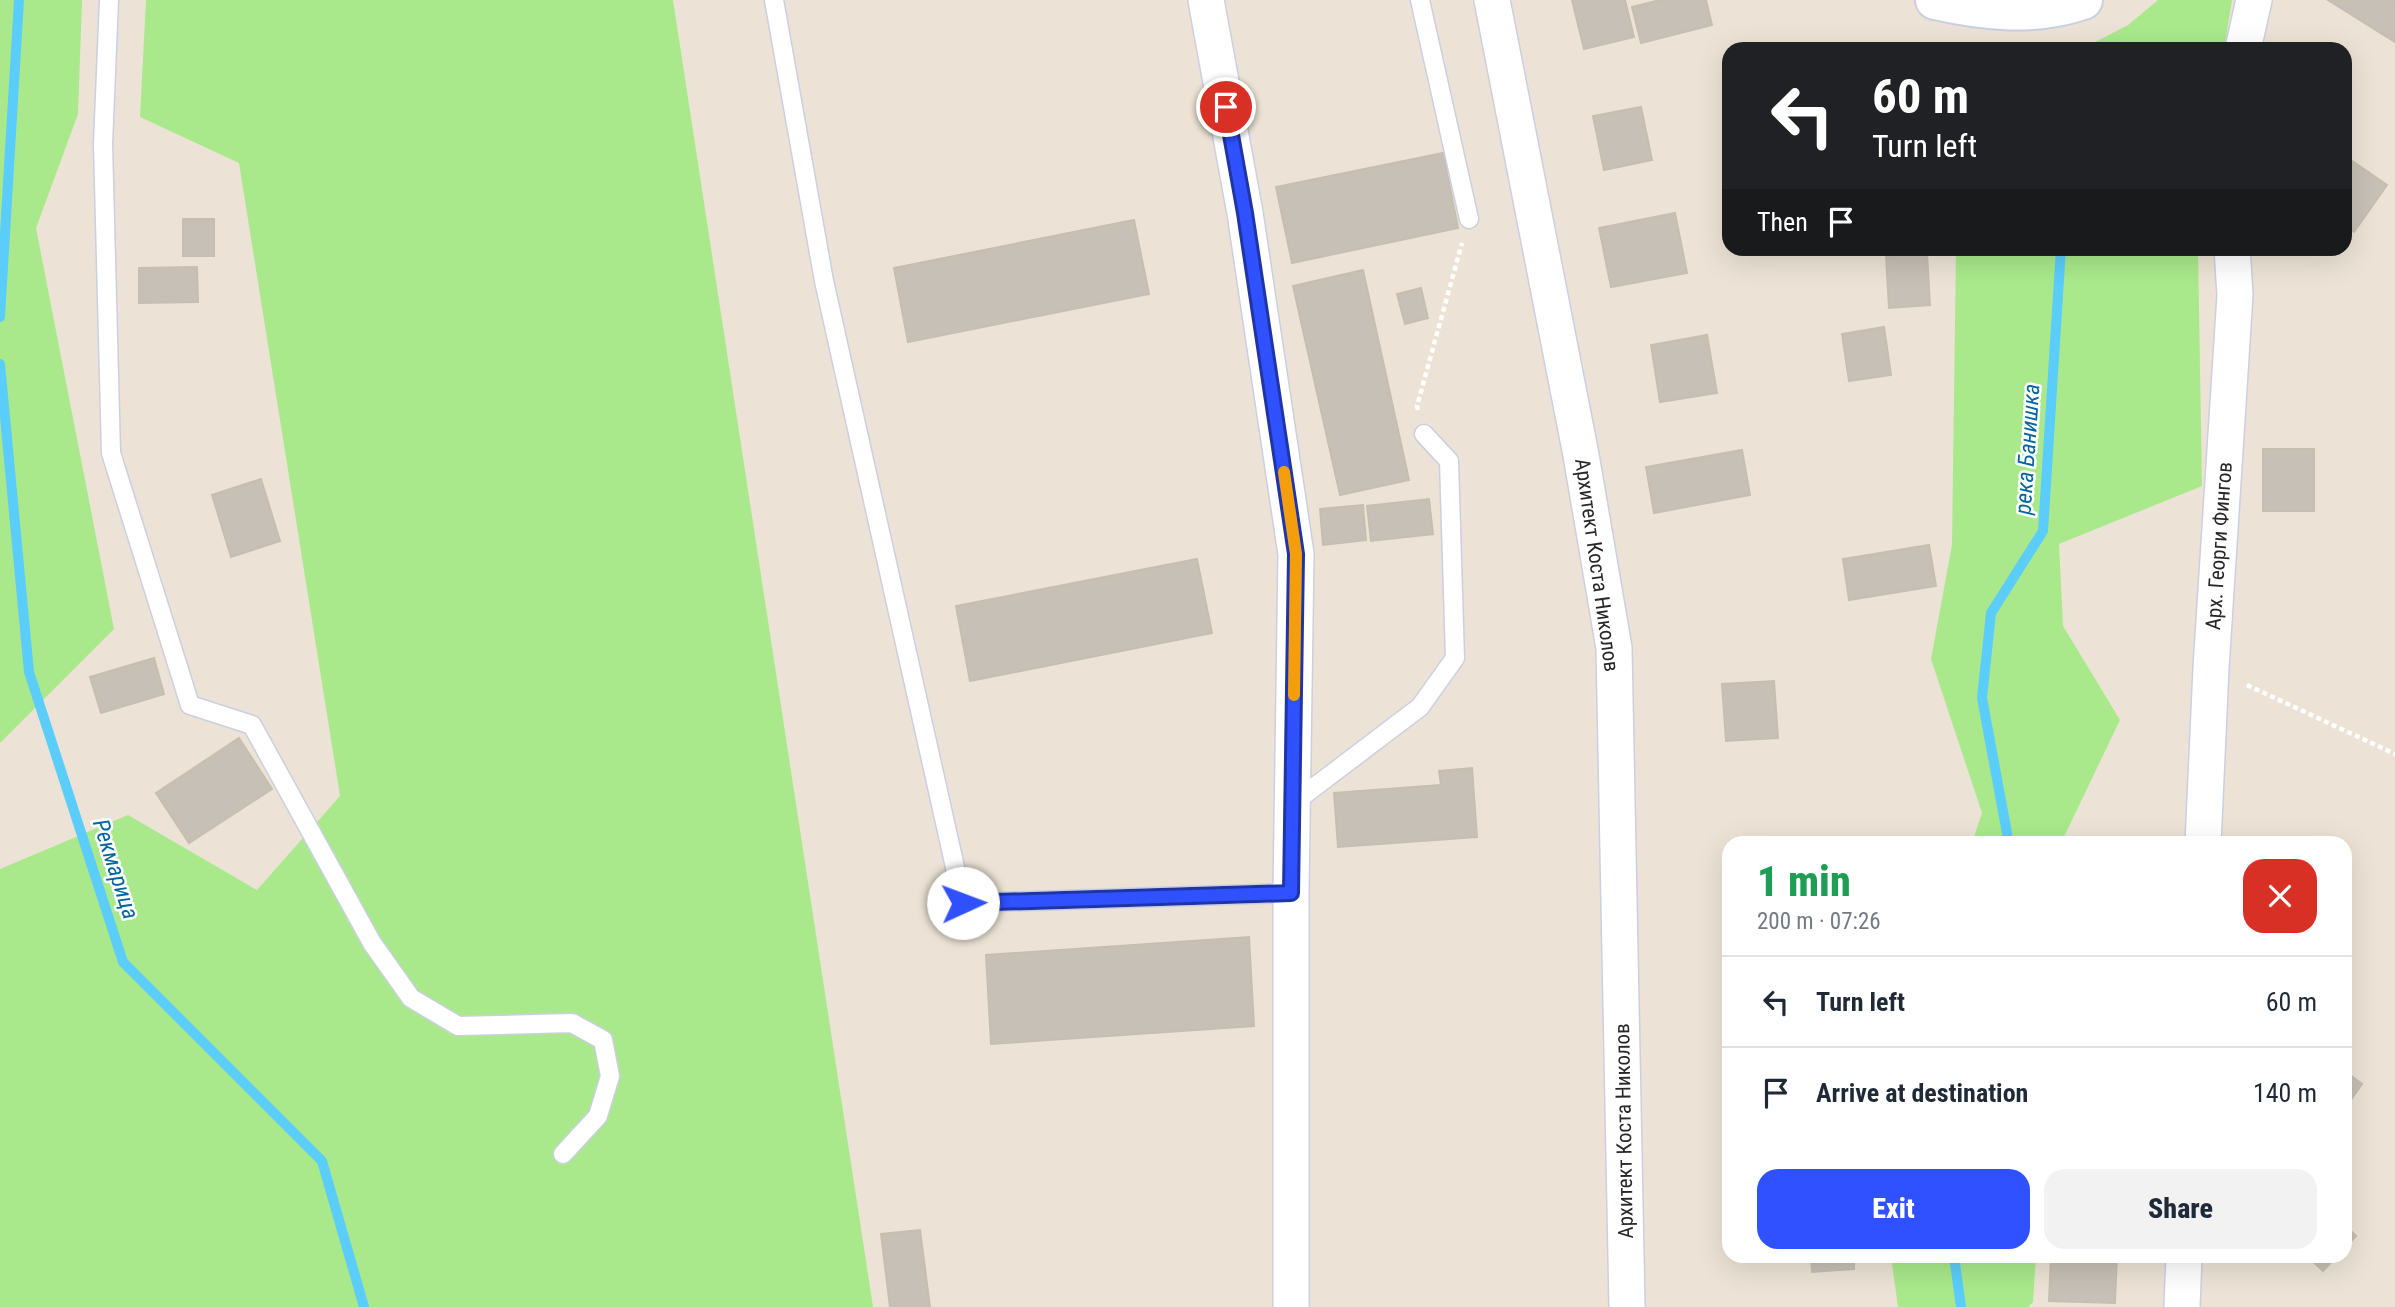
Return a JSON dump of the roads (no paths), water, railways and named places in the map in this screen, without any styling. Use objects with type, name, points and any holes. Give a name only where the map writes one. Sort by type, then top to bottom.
[{"type":"street","points":[[1206,0],[1245,213],[1296,554],[1291,893],[1291,1307]]},
{"type":"street","name":"Архитект Коста Николов","points":[[1492,0],[1581,455],[1614,648],[1627,1307]]},
{"type":"street","points":[[1935,0],[1983,9],[2029,12],[2083,0]]},
{"type":"street","points":[[2245,42],[2254,0]]},
{"type":"street","name":"Арх. Георги Фингов","points":[[2203,836],[2211,668],[2235,295],[2233,256]]},
{"type":"street","points":[[2182,1307],[2185,1263]]},
{"type":"lane","points":[[109,0],[103,144],[111,453],[190,705],[252,725],[372,943],[411,998],[458,1026],[572,1023],[603,1040],[610,1076],[598,1116],[563,1154]]},
{"type":"lane","points":[[774,0],[824,281],[963,903],[1291,893]]},
{"type":"lane","points":[[1420,0],[1469,219]]},
{"type":"lane","points":[[1292,804],[1420,707],[1455,658],[1449,461],[1424,435]]},
{"type":"waterway","name":"Рекмарица","points":[[0,317],[19,0]]},
{"type":"waterway","name":"река Банишка","points":[[2008,836],[1982,698],[1991,613],[2043,531],[2060,256]]},
{"type":"waterway","name":"Рекмарица","points":[[0,364],[29,672],[123,962],[322,1161],[364,1307]]},
{"type":"waterway","name":"река Банишка","points":[[1955,1263],[1961,1307]]}]
